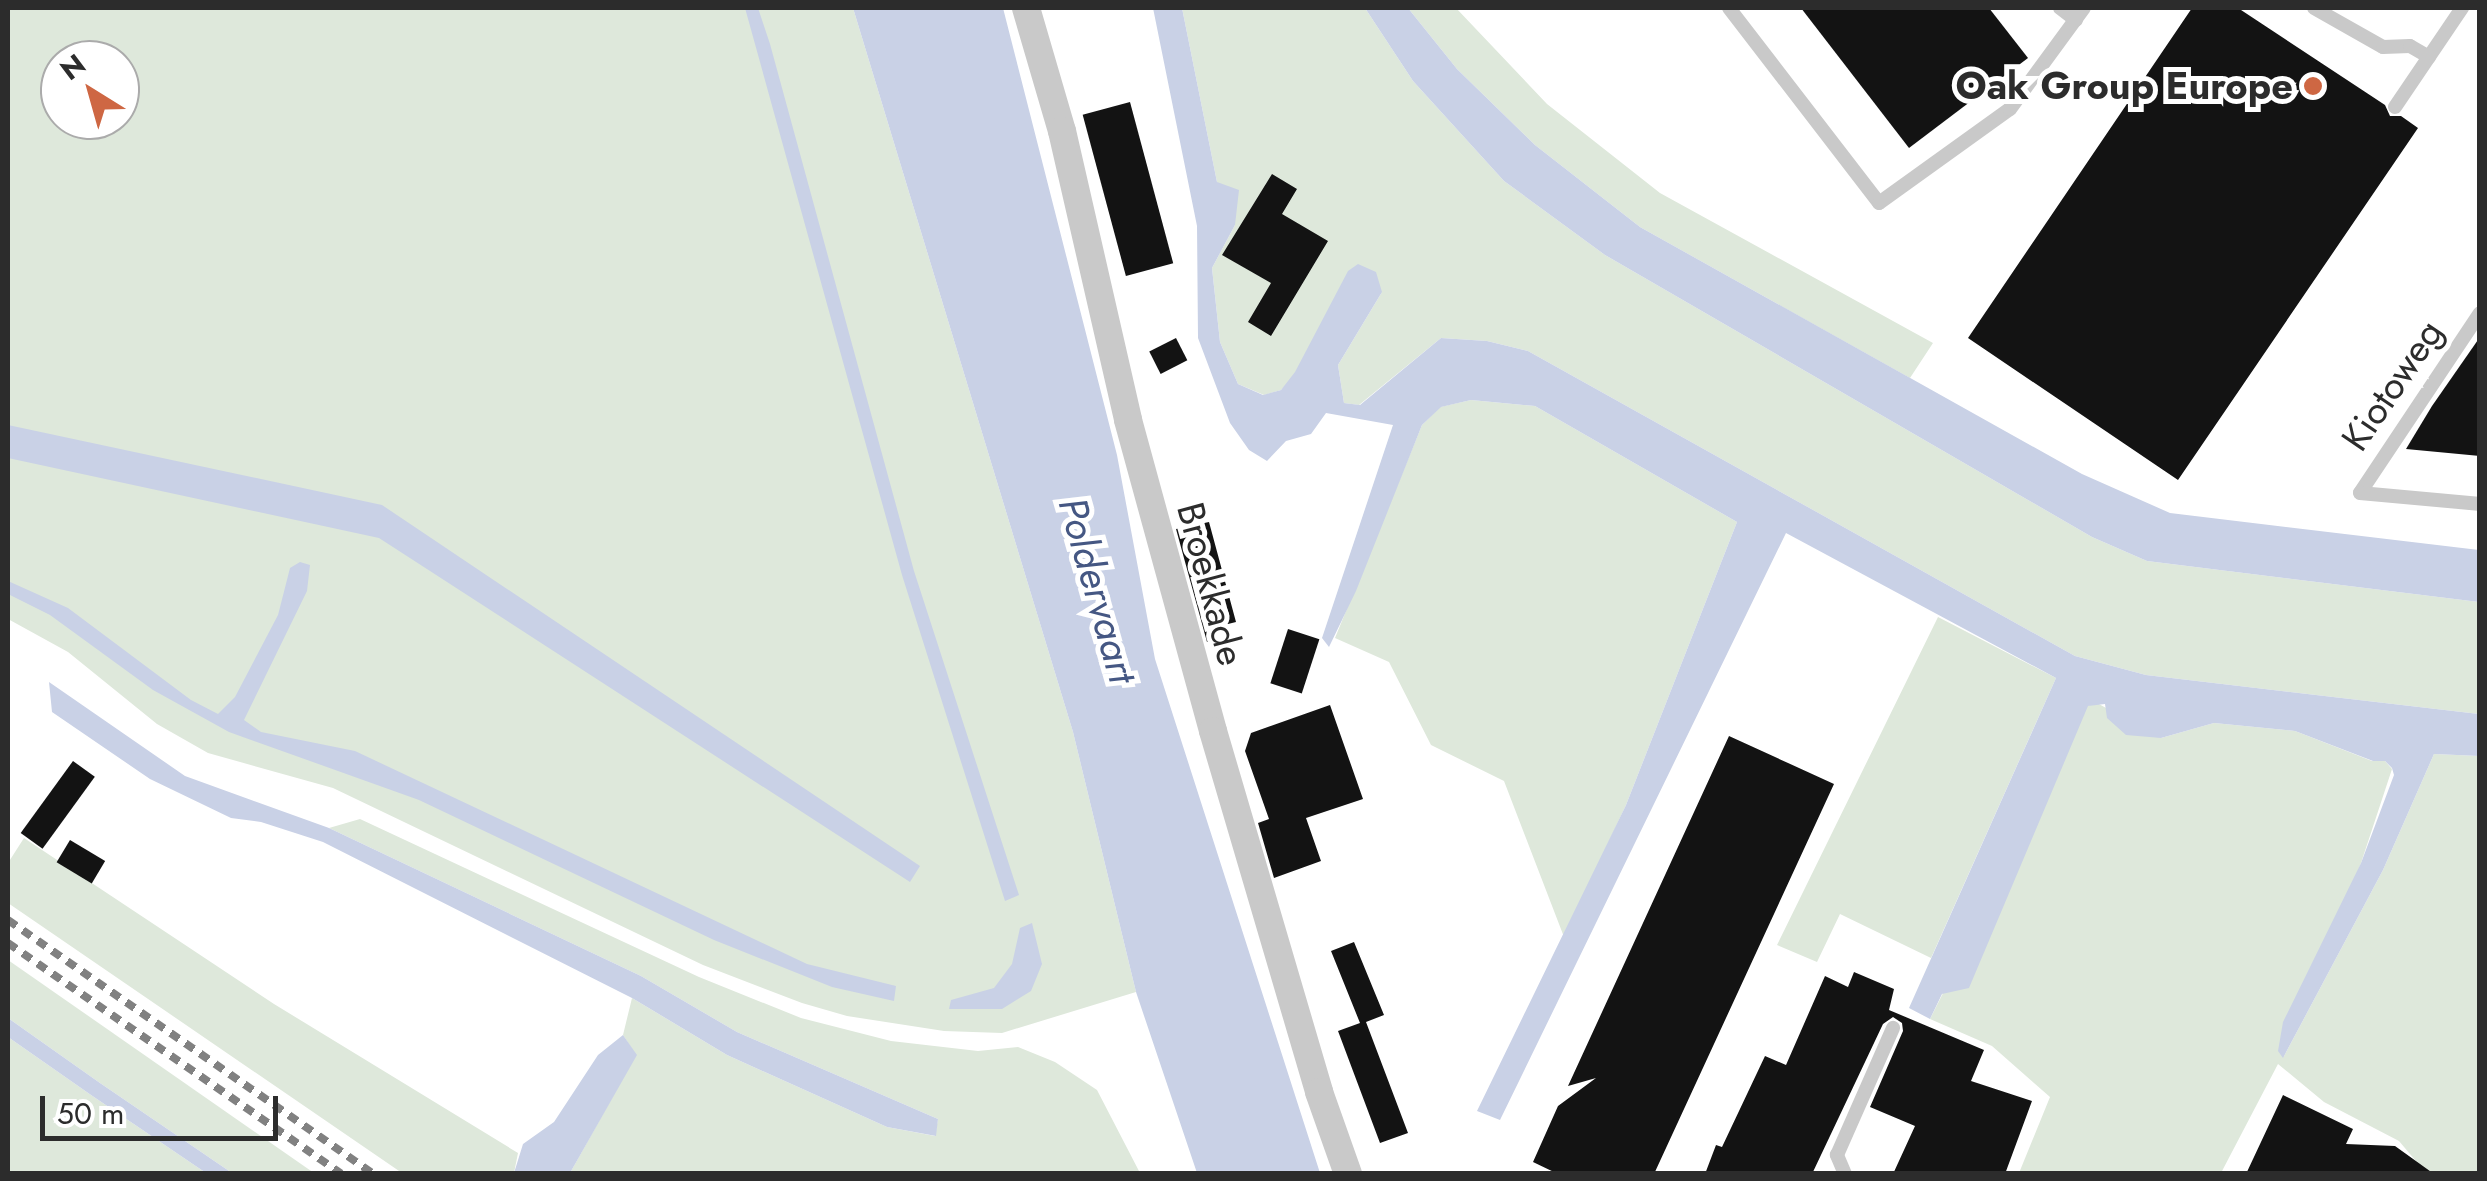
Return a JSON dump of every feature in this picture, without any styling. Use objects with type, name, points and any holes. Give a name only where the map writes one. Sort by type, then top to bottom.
[{"type":"street","name":"Broekkade","points":[[1026,8],[1062,131],[1128,420],[1213,731],[1314,1075],[1348,1174]]},
{"type":"lane","points":[[1729,8],[1879,203],[2010,110],[2080,14],[2060,8]]},
{"type":"lane","points":[[2314,8],[2382,48],[2410,46],[2429,57]]},
{"type":"lane","points":[[2395,107],[2462,8]]},
{"type":"lane","name":"Kiotoweg","points":[[2480,313],[2360,493],[2480,504]]},
{"type":"lane","points":[[1845,1174],[1836,1155],[1893,1028]]},
{"type":"shaded area","points":[[8,8],[853,8],[1073,732],[1136,992],[1002,1033],[944,1031],[847,1016],[802,1003],[703,965],[333,788],[208,753],[157,724],[68,652],[8,619]]},
{"type":"shaded area","points":[[1182,8],[1365,8],[1413,81],[1504,181],[1605,255],[2092,537],[2147,561],[2479,602],[2479,714],[2146,675],[2075,656],[1528,351],[1487,341],[1441,338],[1359,405],[1344,403],[1338,365],[1382,292],[1281,390],[1264,395],[1238,384],[1220,342],[1212,268],[1235,225],[1217,182]]},
{"type":"shaded area","points":[[1408,8],[1456,8],[1547,104],[1660,193],[1933,343],[1910,378],[1640,227],[1535,145],[1457,69]]},
{"type":"shaded area","points":[[1471,400],[1535,406],[1737,522],[1626,805],[1564,937],[1504,781],[1431,745],[1389,662],[1335,638],[1422,425],[1440,407]]},
{"type":"shaded area","points":[[1938,617],[2056,678],[1931,958],[1840,914],[1817,962],[1777,945]]},
{"type":"shaded area","points":[[2097,703],[2161,738],[2214,723],[2295,731],[2372,761],[2385,761],[2392,769],[2361,863],[2283,1058],[2383,870],[2434,754],[2479,756],[2479,1173],[2426,1173],[2399,1141],[2324,1102],[2278,1064],[2221,1173],[2019,1173],[2050,1097],[1992,1046],[1930,1019],[2087,706]]},
{"type":"shaded area","points":[[360,819],[699,977],[801,1018],[891,1041],[978,1051],[1018,1047],[1055,1062],[1097,1090],[1140,1173],[570,1173],[636,1055],[623,1035],[632,998],[727,1055],[887,1127],[935,1136],[938,1119],[737,1032],[641,976],[329,828]]},
{"type":"shaded area","points":[[24,838],[274,1004],[518,1153],[514,1173],[402,1173],[8,903],[8,863]]},
{"type":"shaded area","points":[[8,960],[314,1173],[232,1173],[100,1083],[8,1018]]},
{"type":"shaded area","points":[[8,1037],[91,1095],[206,1173],[8,1173]]},
{"type":"water","points":[[745,8],[758,8],[770,44],[914,571],[1019,895],[1005,901],[902,575]]},
{"type":"water","name":"Poldervaart","points":[[853,8],[1003,8],[1117,455],[1155,659],[1320,1173],[1197,1173],[1136,992],[1073,732]]},
{"type":"water","points":[[1153,8],[1182,8],[1217,182],[1239,190],[1235,225],[1212,268],[1220,342],[1238,384],[1263,395],[1281,390],[1295,372],[1348,271],[1358,264],[1376,272],[1382,292],[1338,365],[1344,403],[1360,405],[1441,338],[1487,341],[1528,351],[2075,656],[2146,675],[2479,714],[2479,756],[2434,754],[2383,870],[2283,1058],[2278,1051],[2283,1022],[2361,863],[2394,775],[2392,768],[2385,761],[2373,761],[2295,731],[2214,723],[2161,738],[2126,735],[2107,718],[2105,704],[2088,706],[1969,988],[1942,994],[1930,1019],[1909,1008],[2056,678],[1786,533],[1500,1120],[1477,1111],[1626,805],[1737,522],[1535,406],[1471,400],[1441,407],[1422,425],[1356,591],[1329,647],[1322,638],[1393,425],[1326,413],[1311,434],[1286,441],[1267,461],[1249,450],[1230,423],[1198,338],[1197,226]]},
{"type":"water","points":[[1365,8],[1408,8],[1457,69],[1535,145],[1640,227],[2082,474],[2170,513],[2479,550],[2479,602],[2147,561],[2092,537],[1605,255],[1504,181],[1413,81]]},
{"type":"water","points":[[8,425],[382,505],[920,866],[910,882],[379,538],[8,458]]},
{"type":"water","points":[[300,562],[310,565],[307,591],[244,720],[261,732],[355,751],[807,964],[896,986],[894,1001],[832,987],[714,940],[419,800],[229,732],[153,690],[50,615],[8,594],[8,581],[68,608],[191,700],[218,714],[235,697],[278,615],[290,568]]},
{"type":"water","points":[[49,682],[185,776],[329,828],[641,976],[737,1032],[938,1119],[936,1136],[887,1127],[727,1055],[632,998],[323,842],[261,822],[231,818],[150,779],[52,712]]},
{"type":"water","points":[[1032,923],[1042,964],[1031,991],[1002,1009],[949,1009],[951,1000],[994,988],[1012,964],[1020,928]]},
{"type":"water","points":[[8,1018],[232,1173],[206,1173],[91,1095],[8,1037]]},
{"type":"water","points":[[623,1035],[637,1055],[570,1173],[514,1173],[523,1144],[554,1122],[598,1055]]},
{"type":"building","points":[[1801,8],[1989,8],[2028,58],[1909,148]]},
{"type":"building","points":[[2192,8],[2238,8],[2385,105],[2390,116],[2401,116],[2418,128],[2178,480],[1968,338]]},
{"type":"building","points":[[1130,102],[1173,263],[1126,276],[1083,115]]},
{"type":"building","points":[[1272,174],[1297,189],[1282,214],[1328,241],[1271,336],[1248,322],[1271,283],[1222,255]]},
{"type":"building","points":[[2480,337],[2480,456],[2406,449],[2432,406]]},
{"type":"building","points":[[1176,338],[1187,360],[1161,374],[1149,352]]},
{"type":"building","points":[[1209,522],[1236,622],[1216,627],[1218,638],[1207,642],[1176,529]]},
{"type":"building","points":[[1288,629],[1319,639],[1302,693],[1270,683]]},
{"type":"building","points":[[1330,705],[1363,799],[1306,818],[1321,861],[1274,878],[1258,823],[1269,819],[1245,751],[1251,733]]},
{"type":"building","points":[[1729,736],[1834,784],[1654,1174],[1558,1174],[1533,1162],[1558,1106],[1596,1078],[1568,1086]]},
{"type":"building","points":[[73,761],[95,777],[43,849],[21,833]]},
{"type":"building","points":[[70,840],[105,861],[92,883],[57,862]]},
{"type":"building","points":[[1354,942],[1384,1015],[1366,1022],[1408,1133],[1380,1143],[1338,1031],[1360,1023],[1331,951]]},
{"type":"building","points":[[1854,972],[1894,989],[1889,1010],[1984,1050],[1971,1081],[2032,1101],[2005,1174],[1893,1174],[1915,1126],[1870,1107],[1903,1031],[1902,1023],[1893,1017],[1883,1024],[1812,1174],[1705,1174],[1716,1145],[1722,1147],[1765,1056],[1786,1065],[1825,976],[1848,987]]},
{"type":"building","points":[[2283,1095],[2353,1129],[2346,1144],[2395,1146],[2434,1174],[2246,1174]]},
{"type":"railway","points":[[8,920],[374,1174]]},
{"type":"railway","points":[[8,943],[341,1174]]},
{"type":"place","name":"Oak Group Europe","points":[[2313,86]]}]
